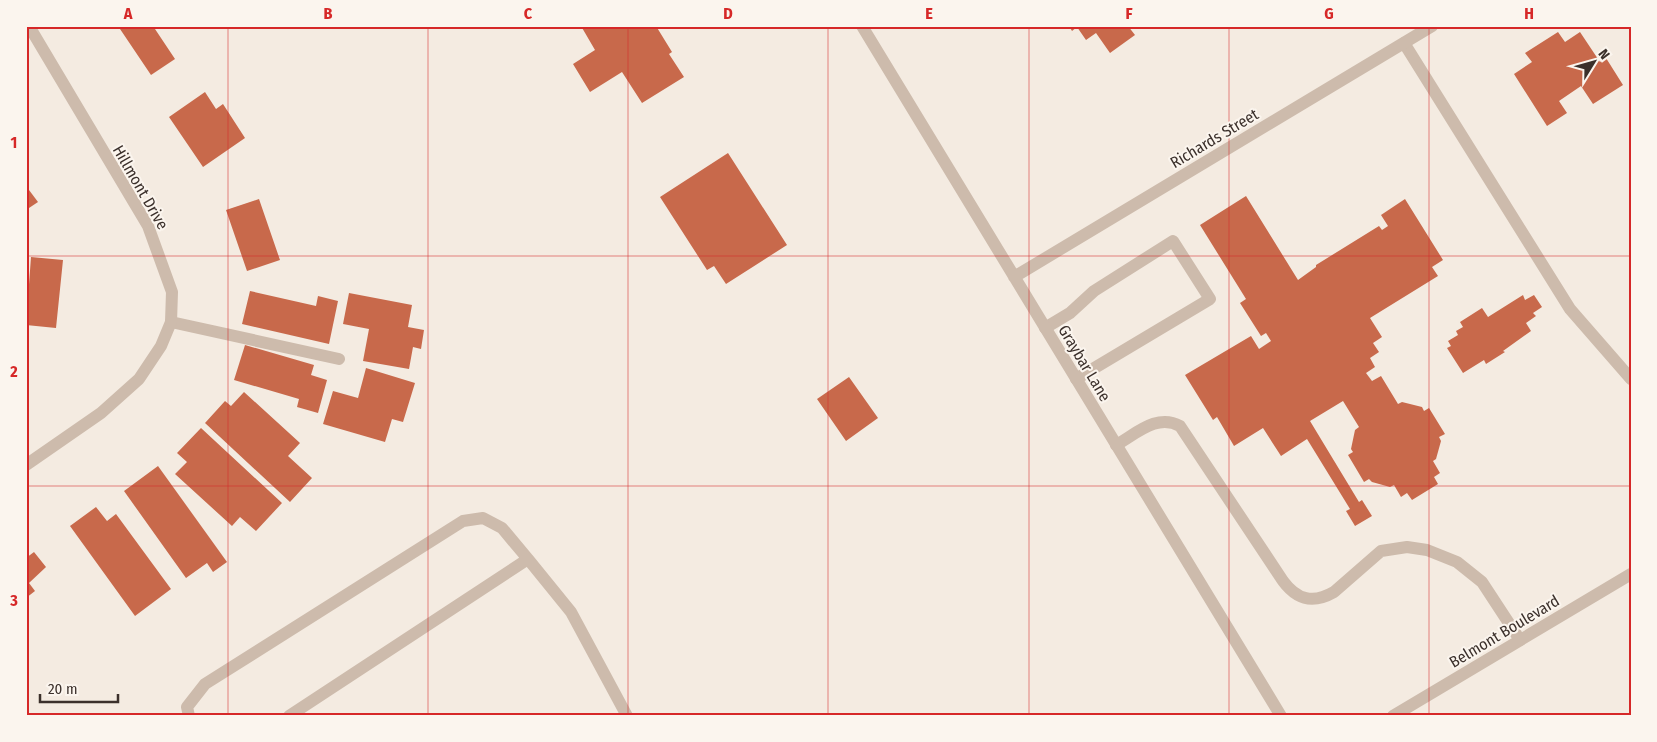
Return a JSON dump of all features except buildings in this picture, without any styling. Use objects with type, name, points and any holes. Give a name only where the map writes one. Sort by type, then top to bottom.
[{"type":"street","name":"Hillmont Drive","points":[[26,465],[100,413],[139,379],[161,346],[171,322],[172,292],[148,226],[29,26]]},
{"type":"street","name":"Graybar Lane","points":[[862,26],[1280,716]]},
{"type":"street","name":"Richards Street","points":[[1014,278],[1432,26]]},
{"type":"street","points":[[1404,43],[1570,309],[1631,379]]},
{"type":"street","points":[[1045,328],[1070,313],[1094,291],[1173,241],[1210,299],[1076,379]]},
{"type":"street","points":[[171,322],[339,359]]},
{"type":"street","points":[[1116,445],[1160,421],[1171,421],[1180,426],[1289,590],[1295,595],[1306,598],[1326,597],[1381,550],[1407,547],[1427,550],[1457,562],[1482,582],[1520,640]]},
{"type":"street","points":[[189,716],[187,707],[205,684],[463,521],[483,518],[502,528],[571,612],[627,716]]},
{"type":"street","points":[[289,716],[528,559]]},
{"type":"street","name":"Belmont Boulevard","points":[[1393,716],[1631,574]]}]
